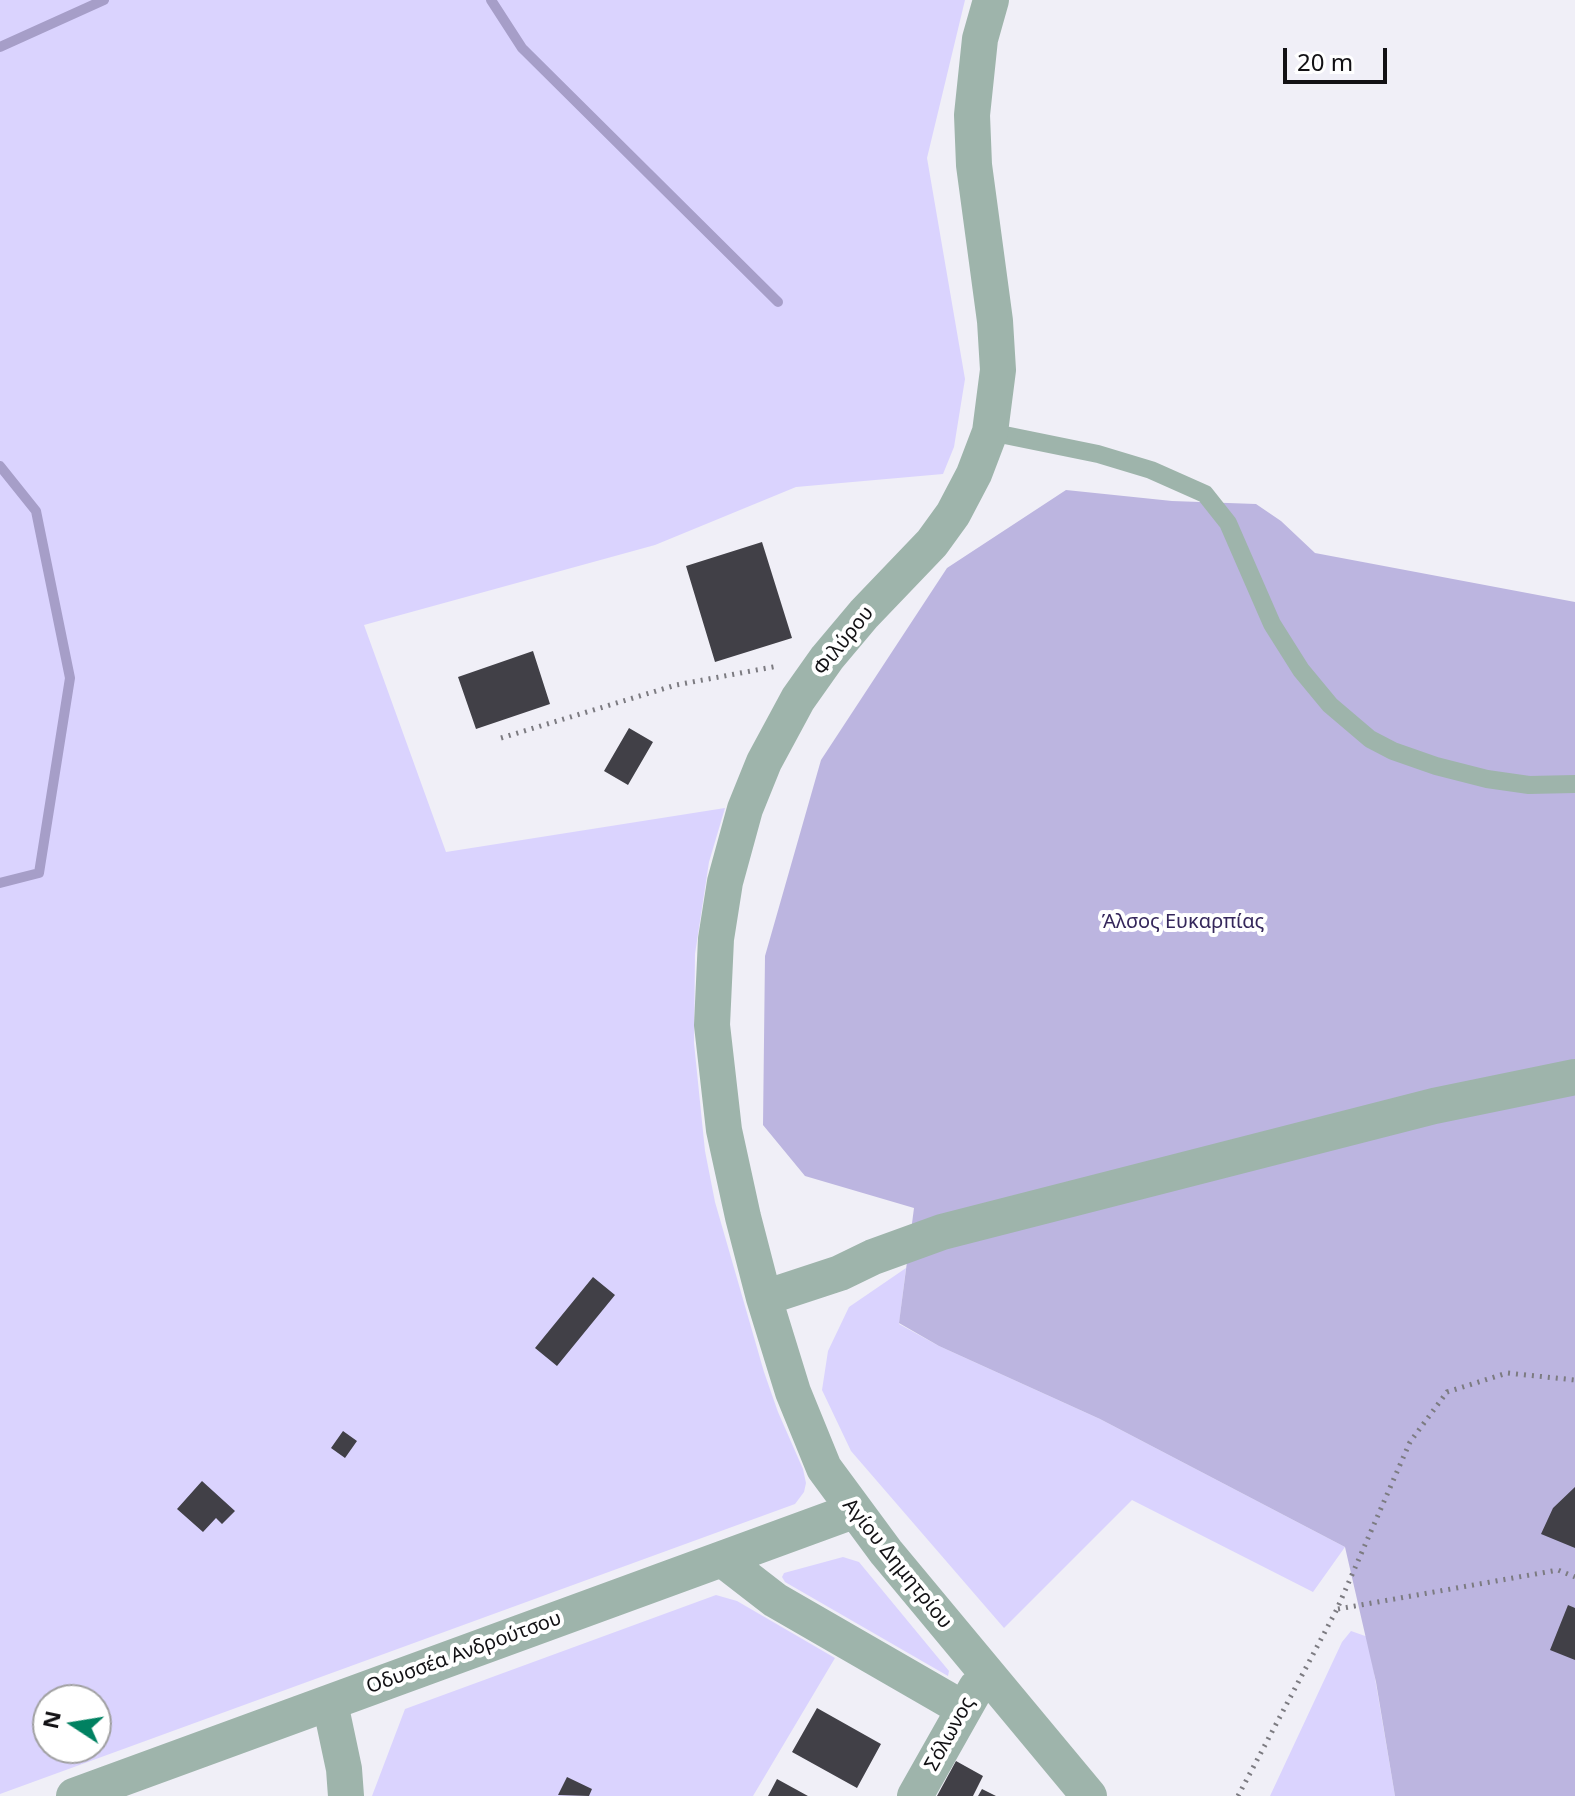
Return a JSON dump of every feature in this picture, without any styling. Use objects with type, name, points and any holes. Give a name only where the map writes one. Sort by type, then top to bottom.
[{"type":"street","name":"Φιλύρου","points":[[764,1298],[724,1130],[712,1025],[714,963],[725,882],[745,809],[774,741],[813,678],[845,636],[932,543],[953,514],[974,474],[990,432],[997,384],[996,334],[974,165],[972,115],[978,52],[991,0]]},
{"type":"street","points":[[764,1298],[840,1273],[873,1257],[942,1232],[1434,1106],[1575,1077]]},
{"type":"street","name":"Αγίου Δημητρίου","points":[[764,1298],[808,1432],[824,1468],[853,1511],[1089,1796]]},
{"type":"street","name":"Οδυσσέα Ανδρούτσου","points":[[74,1796],[853,1511]]},
{"type":"street","points":[[722,1559],[752,1585],[788,1609],[964,1709]]},
{"type":"street","name":"Σόλωνος","points":[[915,1796],[984,1672]]},
{"type":"street","points":[[330,1703],[344,1769],[346,1796]]},
{"type":"lane","points":[[990,432],[1098,454],[1151,470],[1205,494],[1228,523],[1272,624],[1301,670],[1330,705],[1370,739],[1436,766],[1487,779],[1529,785],[1575,784]]},
{"type":"path","points":[[501,738],[661,689],[758,668],[783,666],[813,678]]},
{"type":"path","points":[[1238,1796],[1337,1609],[1410,1442],[1447,1392],[1507,1373],[1575,1380]]},
{"type":"path","points":[[1337,1609],[1558,1570],[1575,1577]]},
{"type":"shaded area","points":[[0,0],[965,0],[927,158],[965,379],[954,447],[943,474],[796,487],[655,545],[364,625],[446,852],[725,808],[709,862],[695,954],[694,1043],[705,1151],[715,1202],[764,1372],[803,1469],[804,1492],[795,1504],[112,1753],[112,1684],[32,1684],[32,1764],[82,1764],[0,1794]]},
{"type":"shaded area","points":[[906,1268],[899,1324],[939,1346],[1100,1419],[1345,1547],[1313,1592],[1132,1500],[1004,1628],[851,1451],[822,1390],[828,1351],[849,1307]]},
{"type":"shaded area","points":[[843,1557],[859,1562],[949,1671],[948,1676],[785,1582],[782,1577],[784,1573]]},
{"type":"shaded area","points":[[716,1595],[737,1601],[835,1658],[753,1796],[372,1796],[405,1709]]},
{"type":"shaded area","points":[[1351,1631],[1368,1637],[1395,1796],[1270,1796],[1342,1642]]},
{"type":"green space","name":"Άλσος Ευκαρπίας","points":[[1066,490],[1172,501],[1256,504],[1281,521],[1315,553],[1575,602],[1575,1796],[1395,1796],[1376,1682],[1345,1547],[1100,1419],[939,1346],[899,1323],[914,1208],[805,1176],[763,1125],[765,956],[821,760],[947,568]]},
{"type":"building","points":[[762,542],[792,638],[715,662],[686,566]]},
{"type":"building","points":[[533,651],[550,704],[476,729],[458,677]]},
{"type":"building","points":[[629,728],[653,742],[628,785],[604,771]]},
{"type":"building","points":[[593,1277],[615,1295],[557,1366],[535,1348]]},
{"type":"building","points":[[343,1431],[357,1441],[345,1458],[331,1448]]},
{"type":"building","points":[[202,1481],[235,1511],[222,1524],[216,1518],[203,1532],[177,1509]]},
{"type":"building","points":[[1575,1487],[1575,1548],[1541,1534],[1553,1508]]},
{"type":"building","points":[[1568,1605],[1575,1608],[1575,1660],[1550,1650]]},
{"type":"building","points":[[817,1708],[881,1744],[857,1788],[792,1752]]},
{"type":"building","points":[[956,1761],[983,1776],[973,1796],[937,1796]]},
{"type":"building","points":[[567,1777],[592,1789],[589,1796],[558,1795]]},
{"type":"building","points":[[777,1779],[808,1796],[768,1796]]},
{"type":"building","points":[[982,1789],[996,1796],[978,1796]]},
{"type":"waterway","points":[[0,47],[104,0]]},
{"type":"waterway","points":[[491,0],[522,48],[778,302]]},
{"type":"waterway","points":[[0,466],[36,511],[70,678],[39,873],[0,883]]}]
